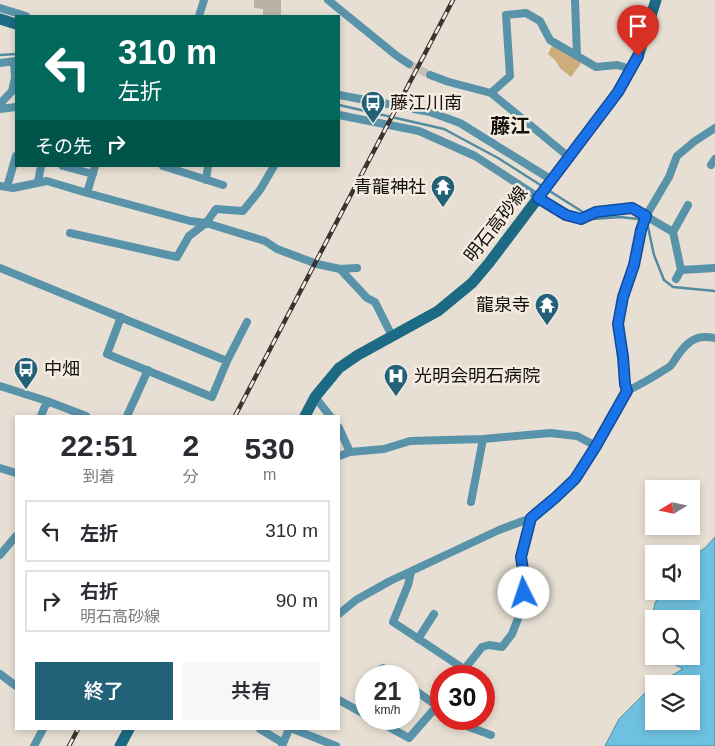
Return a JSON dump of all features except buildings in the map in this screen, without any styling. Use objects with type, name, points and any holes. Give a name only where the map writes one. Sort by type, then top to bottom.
[{"type":"main road","name":"明石高砂線","points":[[306,415],[316,397],[339,368],[358,354],[438,311],[472,283],[489,263],[618,92],[638,56],[656,0]]},
{"type":"main road","points":[[0,19],[15,24]]},
{"type":"main road","points":[[120,746],[128,730]]},
{"type":"street","points":[[198,15],[204,0]]},
{"type":"street","points":[[328,0],[409,64]]},
{"type":"street","points":[[576,0],[577,56]]},
{"type":"street","points":[[0,8],[23,15]]},
{"type":"street","points":[[491,93],[510,76],[506,15],[526,13],[540,21],[550,40],[596,67],[617,65],[631,69]]},
{"type":"street","points":[[0,63],[15,61],[15,78],[12,91],[0,104]]},
{"type":"street","points":[[430,75],[491,93],[569,157]]},
{"type":"street","points":[[340,95],[430,112],[460,123],[545,188],[566,215],[581,219],[596,212],[632,208],[673,232]]},
{"type":"street","points":[[0,109],[15,108]]},
{"type":"street","points":[[340,115],[419,131],[545,188]]},
{"type":"street","points":[[627,391],[618,324],[623,297],[634,265],[641,230],[646,216],[669,177],[677,156],[715,128]]},
{"type":"street","points":[[15,158],[3,187],[13,188],[47,181],[87,194],[190,221],[206,223],[265,241],[277,249],[317,264],[340,269],[357,268]]},
{"type":"street","points":[[38,182],[41,167]]},
{"type":"street","points":[[72,167],[94,170],[87,194]]},
{"type":"street","points":[[166,167],[223,185]]},
{"type":"street","points":[[206,180],[208,167]]},
{"type":"street","points":[[70,233],[177,257],[189,236],[206,223],[216,209],[243,211],[260,190],[273,167]]},
{"type":"street","points":[[676,279],[681,270],[673,232],[688,205]]},
{"type":"street","points":[[0,268],[227,361]]},
{"type":"street","points":[[681,270],[715,268]]},
{"type":"street","points":[[340,269],[367,298],[375,302],[392,336]]},
{"type":"street","points":[[121,317],[107,354],[212,397],[227,361],[247,322]]},
{"type":"street","points":[[340,613],[356,600],[390,581],[499,530],[531,518],[575,479],[627,391],[671,366],[686,344],[696,338],[715,338]]},
{"type":"street","points":[[127,415],[148,370]]},
{"type":"street","points":[[0,386],[83,415]]},
{"type":"street","points":[[316,397],[329,415]]},
{"type":"street","points":[[42,415],[47,401]]},
{"type":"street","points":[[340,430],[350,452]]},
{"type":"street","points":[[340,456],[350,452],[384,449],[410,441],[483,439],[550,433],[577,436],[596,446]]},
{"type":"street","points":[[470,502],[483,439]]},
{"type":"street","points":[[0,468],[15,473]]},
{"type":"street","points":[[467,665],[482,647],[488,645],[502,647],[512,634],[524,603],[525,583],[521,557],[531,518]]},
{"type":"street","points":[[0,555],[15,537]]},
{"type":"street","points":[[411,572],[408,585],[393,622],[458,665]]},
{"type":"street","points":[[418,639],[434,614]]},
{"type":"street","points":[[0,674],[15,685]]},
{"type":"street","points":[[340,701],[355,708]]},
{"type":"street","points":[[420,726],[430,716]]},
{"type":"street","points":[[34,746],[43,730]]},
{"type":"street","points":[[262,730],[283,744],[289,730]]},
{"type":"street","points":[[296,730],[336,746]]},
{"type":"street","points":[[394,730],[409,738],[417,730]]},
{"type":"street","points":[[477,730],[491,735]]},
{"type":"shaded area","points":[[553,44],[581,63],[571,77],[548,54]]},
{"type":"water","points":[[715,537],[715,746],[605,746],[619,719],[645,693],[645,730],[700,730],[700,675],[673,675],[683,669],[676,665],[700,665],[700,610],[654,610],[657,600],[700,600],[700,551]]},
{"type":"waterway","points":[[0,55],[15,54]]},
{"type":"waterway","points":[[340,105],[444,129],[498,158],[542,186]]},
{"type":"waterway","points":[[548,190],[586,214]]},
{"type":"waterway","points":[[590,217],[593,219],[620,217],[638,219],[648,227],[654,255],[664,280],[673,287],[715,291]]},
{"type":"tunnel","points":[[409,64],[430,75]]},
{"type":"railway","points":[[236,415],[453,0]]},
{"type":"railway","points":[[69,746],[77,730]]},
{"type":"place","name":"藤江川南","points":[[373,124]]},
{"type":"place","name":"青龍神社","points":[[443,208]]},
{"type":"place","name":"龍泉寺","points":[[547,326]]},
{"type":"place","name":"中畑","points":[[26,390]]},
{"type":"place","name":"光明会明石病院","points":[[396,397]]},
{"type":"district","name":"藤江","points":[[510,126]]},
{"type":"route","points":[[524,593],[525,583],[521,557],[531,518],[575,479],[627,391],[618,324],[623,297],[634,265],[641,230],[646,216],[632,208],[596,212],[581,219],[566,215],[538,198],[618,92],[638,56]]}]
